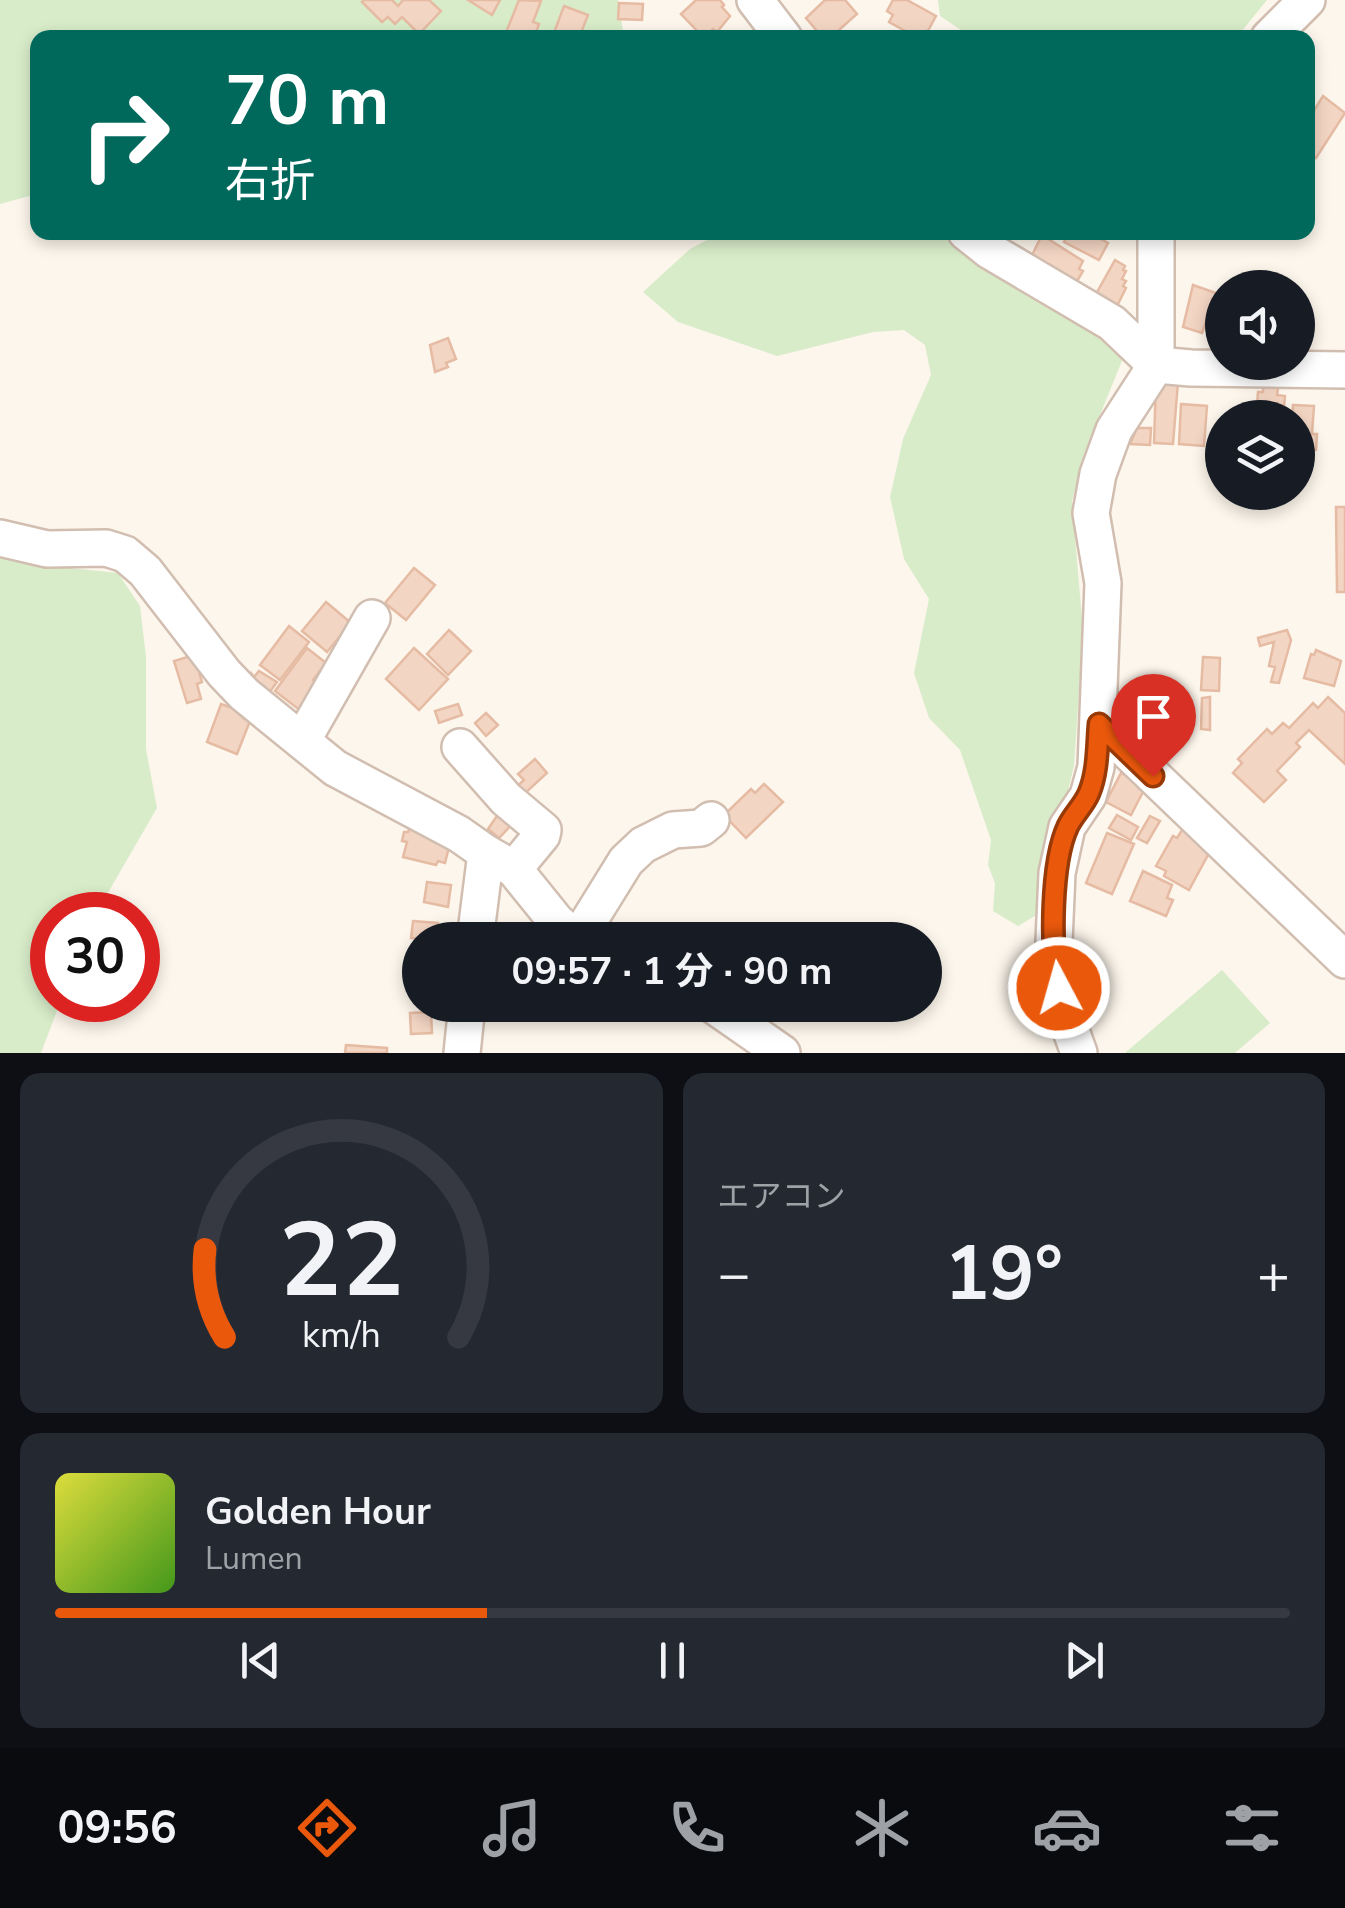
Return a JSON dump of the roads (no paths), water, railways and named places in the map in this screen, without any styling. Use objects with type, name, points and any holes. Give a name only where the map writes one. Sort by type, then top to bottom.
[{"type":"street","points":[[755,0],[778,30]]},
{"type":"street","points":[[1277,30],[1308,0]]},
{"type":"street","points":[[976,240],[1112,322],[1156,365],[1345,370]]},
{"type":"street","points":[[1079,1053],[1064,1011],[1054,964],[1057,873],[1067,827],[1088,796],[1096,767],[1102,583],[1091,513],[1098,474],[1114,430],[1156,365],[1156,240]]},
{"type":"street","points":[[0,538],[47,548],[106,548],[125,554],[145,571],[224,673],[302,741],[335,768],[460,834],[500,861],[557,922]]},
{"type":"street","points":[[302,741],[372,618]]},
{"type":"street","points":[[1099,724],[1345,960]]},
{"type":"street","points":[[460,747],[506,799],[543,830],[542,835],[500,861],[481,922]]},
{"type":"street","points":[[588,922],[626,862],[643,845],[672,830],[701,828],[711,820]]},
{"type":"street","points":[[462,1053],[465,1022]]},
{"type":"street","points":[[737,1022],[782,1053]]}]
